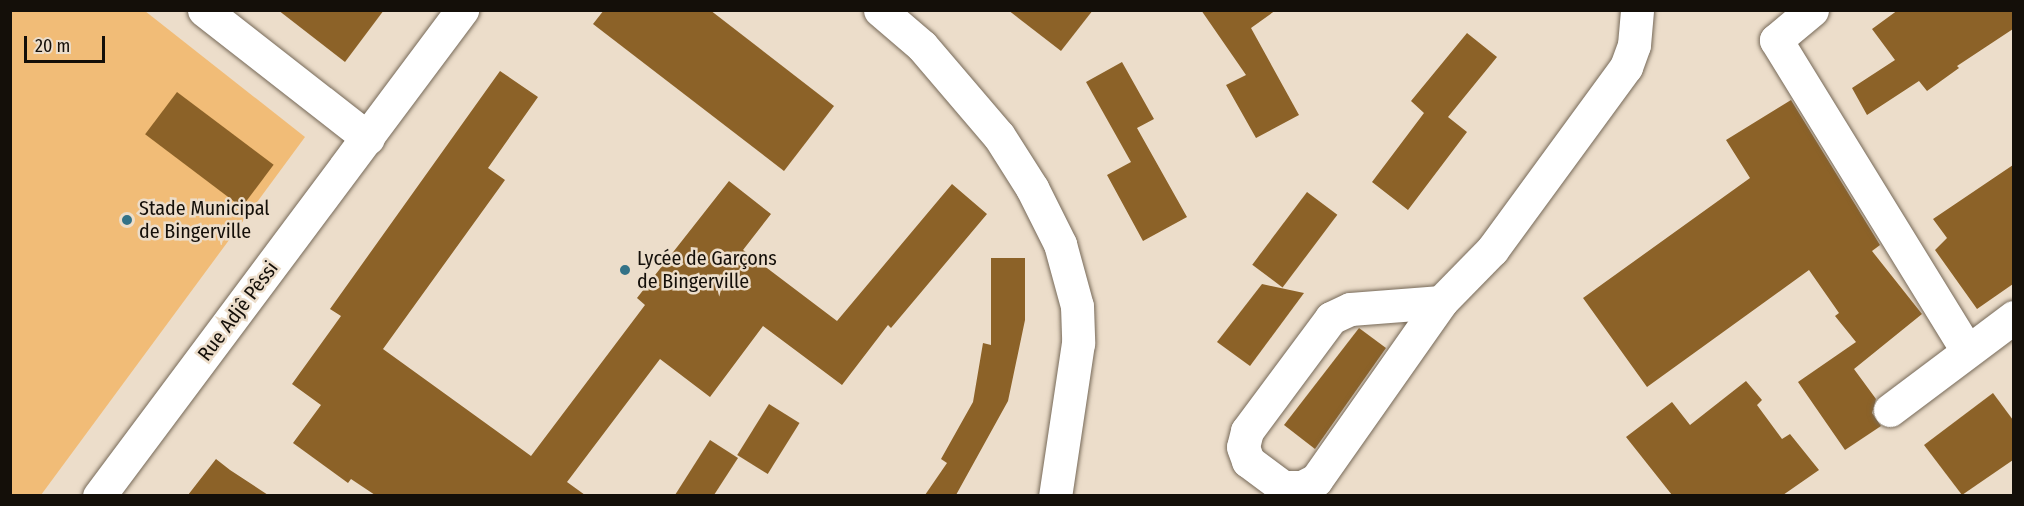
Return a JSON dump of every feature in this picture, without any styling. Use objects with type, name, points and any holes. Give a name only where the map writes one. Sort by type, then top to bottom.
[{"type":"street","points":[[204,10],[368,138]]},
{"type":"street","name":"Rue Adjê Pêssi","points":[[99,495],[462,10]]},
{"type":"street","points":[[880,10],[922,46],[999,136],[1032,188],[1060,244],[1077,306],[1078,343],[1055,495]]},
{"type":"street","points":[[1441,302],[1350,309],[1331,318],[1247,431],[1243,447],[1248,461],[1284,487],[1302,488],[1316,480],[1441,302],[1492,250],[1626,67],[1635,45],[1637,10]]},
{"type":"street","points":[[1812,10],[1776,40],[1967,351]]},
{"type":"street","points":[[1890,410],[2013,316]]},
{"type":"shaded area","name":"Stade Municipal de Bingerville","points":[[10,11],[145,11],[305,137],[41,495],[11,495]]},
{"type":"building","points":[[278,10],[384,10],[345,62]]},
{"type":"building","points":[[604,10],[710,10],[834,106],[784,171],[593,24]]},
{"type":"building","points":[[1008,10],[1093,10],[1061,51]]},
{"type":"building","points":[[1201,10],[1276,10],[1251,28],[1299,115],[1256,138],[1226,85],[1246,75]]},
{"type":"building","points":[[1898,10],[2013,10],[2013,29],[1957,66],[1959,68],[1927,91],[1919,81],[1867,115],[1852,88],[1895,60],[1872,29]]},
{"type":"building","points":[[1467,33],[1497,57],[1448,117],[1467,132],[1408,210],[1372,182],[1424,113],[1411,101]]},
{"type":"building","points":[[1122,62],[1154,119],[1137,128],[1187,217],[1143,241],[1107,175],[1131,162],[1086,82]]},
{"type":"building","points":[[500,71],[538,97],[488,168],[505,180],[383,349],[531,456],[645,305],[637,298],[729,181],[771,214],[743,250],[837,321],[952,184],[987,214],[891,328],[888,325],[842,385],[763,326],[710,397],[660,359],[567,482],[585,495],[375,495],[351,479],[348,483],[293,443],[321,405],[292,384],[341,316],[330,309]]},
{"type":"building","points":[[177,92],[274,165],[242,207],[145,134]]},
{"type":"building","points":[[1791,100],[1880,245],[1872,251],[1922,314],[1854,369],[1876,399],[1872,413],[1881,426],[1845,450],[1798,382],[1856,342],[1835,316],[1839,313],[1809,270],[1647,387],[1583,298],[1750,178],[1726,140]]},
{"type":"building","points":[[2013,165],[2013,284],[1977,309],[1935,250],[1947,238],[1933,219]]},
{"type":"building","points":[[1307,192],[1337,215],[1283,288],[1252,265]]},
{"type":"building","points":[[991,258],[1025,258],[1025,320],[1008,401],[956,495],[925,495],[947,463],[941,459],[973,402],[983,343],[991,345]]},
{"type":"building","points":[[1262,284],[1304,293],[1250,366],[1217,342]]},
{"type":"building","points":[[1359,328],[1386,348],[1315,449],[1284,425]]},
{"type":"building","points":[[1746,381],[1762,400],[1757,405],[1782,439],[1790,434],[1819,470],[1783,495],[1672,495],[1626,437],[1672,402],[1690,425]]},
{"type":"building","points":[[1993,393],[2013,420],[2013,460],[1962,495],[1924,445]]},
{"type":"building","points":[[769,404],[800,423],[768,474],[737,455]]},
{"type":"building","points":[[710,440],[738,458],[714,495],[675,495]]},
{"type":"building","points":[[216,459],[230,470],[268,495],[188,495]]},
{"type":"place","name":"Stade Municipal de Bingerville","points":[[127,220]]},
{"type":"place","name":"Lycée de Garçons de Bingerville","points":[[625,270]]}]
